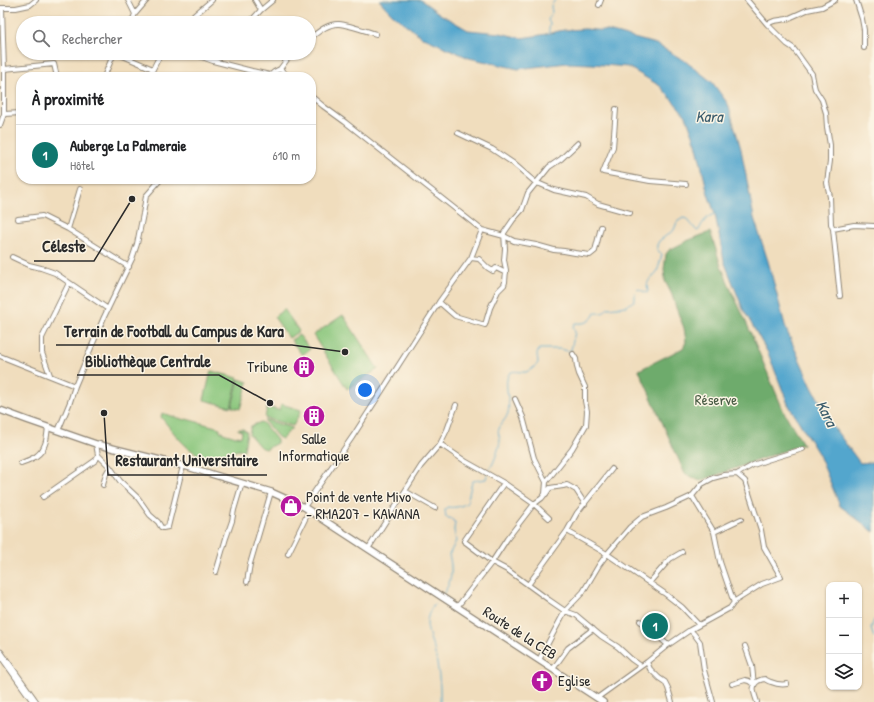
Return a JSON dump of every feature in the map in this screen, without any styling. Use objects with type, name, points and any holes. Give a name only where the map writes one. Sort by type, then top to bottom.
[{"type":"highway","points":[[0,653],[35,702]]},
{"type":"main road","name":"Route de la CEB","points":[[0,410],[96,444],[182,466],[271,492],[304,507],[603,702]]},
{"type":"street","points":[[0,125],[4,114],[4,69],[1,8],[16,8],[30,5],[36,0]]},
{"type":"street","points":[[128,0],[135,14],[147,0]]},
{"type":"street","points":[[194,16],[212,0]]},
{"type":"street","points":[[255,0],[261,10]]},
{"type":"street","points":[[255,16],[273,0]]},
{"type":"street","points":[[747,0],[767,24],[793,48],[812,74],[815,90],[824,106],[830,155],[827,183],[830,197],[831,224],[834,229],[840,296]]},
{"type":"street","points":[[767,24],[807,10],[822,7],[835,0]]},
{"type":"street","points":[[856,0],[864,30],[864,48]]},
{"type":"street","points":[[316,33],[332,25],[339,24],[376,34]]},
{"type":"street","points":[[106,72],[112,60]]},
{"type":"street","points":[[131,60],[152,69]]},
{"type":"street","points":[[151,72],[157,60]]},
{"type":"street","points":[[274,72],[280,69],[287,60]]},
{"type":"street","points":[[213,61],[255,72]]},
{"type":"street","points":[[4,69],[54,64],[56,72]]},
{"type":"street","points":[[280,69],[283,72]]},
{"type":"street","points":[[316,100],[482,230],[504,236],[514,241],[554,250],[590,254],[595,251],[601,227]]},
{"type":"street","points":[[616,109],[613,147],[603,172],[650,181],[686,184]]},
{"type":"street","points":[[4,114],[16,113]]},
{"type":"street","points":[[458,133],[492,148],[513,163],[536,183],[554,190],[586,197],[598,204],[630,213]]},
{"type":"street","points":[[439,302],[455,316],[485,326],[490,308],[498,291],[504,285],[506,270],[504,260],[504,233],[522,210],[528,193],[536,183],[549,168],[578,143]]},
{"type":"street","points":[[58,431],[75,386],[116,290],[129,268],[137,244],[146,196],[157,184]]},
{"type":"street","points":[[68,229],[80,189]]},
{"type":"street","points":[[18,219],[42,216],[68,229],[129,268]]},
{"type":"street","points":[[834,229],[854,225],[874,226]]},
{"type":"street","points":[[304,507],[353,436],[439,302],[471,258],[482,230]]},
{"type":"street","points":[[12,257],[29,265],[55,273],[108,309]]},
{"type":"street","points":[[471,258],[479,259],[493,271],[496,268],[506,274]]},
{"type":"street","points":[[50,375],[42,353],[42,338],[69,283]]},
{"type":"street","points":[[546,482],[572,449],[586,425],[587,411],[584,402],[585,387],[573,354]]},
{"type":"street","points":[[0,356],[75,386]]},
{"type":"street","points":[[515,399],[523,417],[534,458],[546,482],[545,494]]},
{"type":"street","points":[[368,549],[421,466],[440,444],[456,405]]},
{"type":"street","points":[[21,463],[35,458],[38,455],[45,445],[48,428]]},
{"type":"street","points":[[43,497],[96,460],[98,454],[96,444]]},
{"type":"street","points":[[440,444],[465,461],[504,483],[534,504],[549,518]]},
{"type":"street","points":[[539,660],[565,611],[584,592],[607,554],[630,527],[642,516],[666,508],[692,496],[702,484],[713,478],[737,474],[753,465],[803,449]]},
{"type":"street","points":[[98,454],[120,481],[138,498],[150,515],[162,528],[168,527],[182,466]]},
{"type":"street","points":[[103,485],[110,467]]},
{"type":"street","points":[[528,585],[567,530],[577,513],[612,469]]},
{"type":"street","points":[[597,698],[668,645],[699,624],[730,608],[735,601],[762,584],[781,577],[764,547],[761,530],[745,482],[737,474]]},
{"type":"street","points":[[216,572],[242,483]]},
{"type":"street","points":[[504,483],[464,540],[492,562],[565,611],[576,615],[601,636],[618,646],[631,659],[641,666]]},
{"type":"street","points":[[457,607],[492,562],[507,538],[534,504],[542,498],[550,488],[567,484],[576,490],[585,504]]},
{"type":"street","points":[[405,491],[435,508]]},
{"type":"street","points":[[247,582],[250,564],[271,492]]},
{"type":"street","points":[[692,496],[714,532],[720,562],[734,603]]},
{"type":"street","points":[[288,554],[310,511]]},
{"type":"street","points":[[714,532],[741,519]]},
{"type":"street","points":[[567,530],[607,554],[649,583],[682,607],[699,624]]},
{"type":"street","points":[[649,583],[670,559],[682,552]]},
{"type":"street","points":[[640,621],[668,645]]},
{"type":"street","points":[[553,669],[568,648],[593,629]]},
{"type":"street","points":[[690,630],[700,642],[704,670],[713,702]]},
{"type":"street","points":[[745,646],[750,656],[754,685],[753,691],[757,702]]},
{"type":"street","points":[[647,662],[650,669],[664,682],[668,688],[672,702]]},
{"type":"street","points":[[754,685],[756,682],[765,679],[771,683],[787,684]]},
{"type":"street","points":[[732,684],[745,680],[754,685]]},
{"type":"green space","name":"Réserve","points":[[710,232],[720,263],[784,412],[803,444],[700,481],[685,474],[639,370],[683,348],[686,342],[684,328],[672,295],[665,281],[664,269],[666,254],[669,250],[689,240]]},
{"type":"green space","points":[[284,309],[299,331],[289,338],[274,317]]},
{"type":"green space","points":[[343,315],[378,369],[347,389],[313,335]]},
{"type":"green space","points":[[299,335],[310,349],[302,355],[291,340]]},
{"type":"green space","points":[[211,371],[238,378],[231,407],[204,400]]},
{"type":"green space","points":[[239,379],[248,382],[240,409],[232,407]]},
{"type":"green space","points":[[281,404],[301,410],[293,426],[265,418],[267,407],[279,410]]},
{"type":"green space","points":[[162,413],[220,428],[220,431],[223,433],[236,437],[241,437],[242,431],[238,429],[243,429],[247,432],[244,450],[237,450],[230,454],[218,456],[205,456],[198,454],[188,448],[178,438],[161,417]]},
{"type":"green space","points":[[265,420],[292,428],[282,439],[278,437],[265,422]]},
{"type":"green space","points":[[261,422],[277,440],[277,443],[266,449],[260,447],[249,434],[251,426]]},
{"type":"water","name":"Kara","points":[[379,0],[421,0],[440,14],[468,30],[500,33],[521,38],[564,30],[585,29],[608,31],[656,44],[685,61],[712,82],[728,104],[741,149],[754,218],[768,261],[786,329],[811,385],[832,425],[860,463],[874,462],[874,532],[840,506],[819,455],[788,404],[768,353],[743,309],[724,261],[715,214],[708,194],[696,143],[686,116],[660,86],[628,67],[567,63],[518,69],[469,58],[422,37],[392,14]]},
{"type":"waterway","points":[[548,35],[550,24],[548,20],[552,12],[551,6],[555,0]]},
{"type":"waterway","points":[[488,472],[494,462],[500,441],[498,430],[509,409],[507,387],[507,378],[509,374],[514,371],[526,372],[534,367],[538,363],[537,354],[539,349],[571,350],[575,332],[573,327],[575,323],[587,322],[595,313],[603,313],[608,308],[626,306],[635,300],[635,293],[638,289],[647,293],[648,282],[657,272],[662,254],[657,250],[659,241],[674,230],[677,222],[683,218],[687,219],[697,231],[707,218],[715,214]]},
{"type":"waterway","points":[[443,594],[450,580],[451,565],[449,555],[456,541],[454,530],[455,522],[446,517],[445,510],[447,507],[457,507],[467,503],[473,481],[486,479],[487,475]]},
{"type":"waterway","points":[[440,598],[431,608],[427,622],[428,632],[434,649],[438,669],[440,702]]},
{"type":"waterway","points":[[874,620],[871,629],[874,637]]},
{"type":"place","name":"Céleste","points":[[132,199]]},
{"type":"place","name":"Terrain de Football du Campus de Kara","points":[[345,352]]},
{"type":"place","name":"Tribune","points":[[304,367]]},
{"type":"place","name":"Bibliothèque Centrale","points":[[270,403]]},
{"type":"place","name":"Restaurant Universitaire","points":[[104,413]]},
{"type":"place","name":"Salle Informatique","points":[[314,416]]},
{"type":"place","name":"Point de vente Mivo - RMA207 - KAWANA","points":[[291,506]]},
{"type":"place","name":"Auberge La Palmeraie","points":[[655,626]]},
{"type":"place","name":"Eglise","points":[[542,681]]}]
